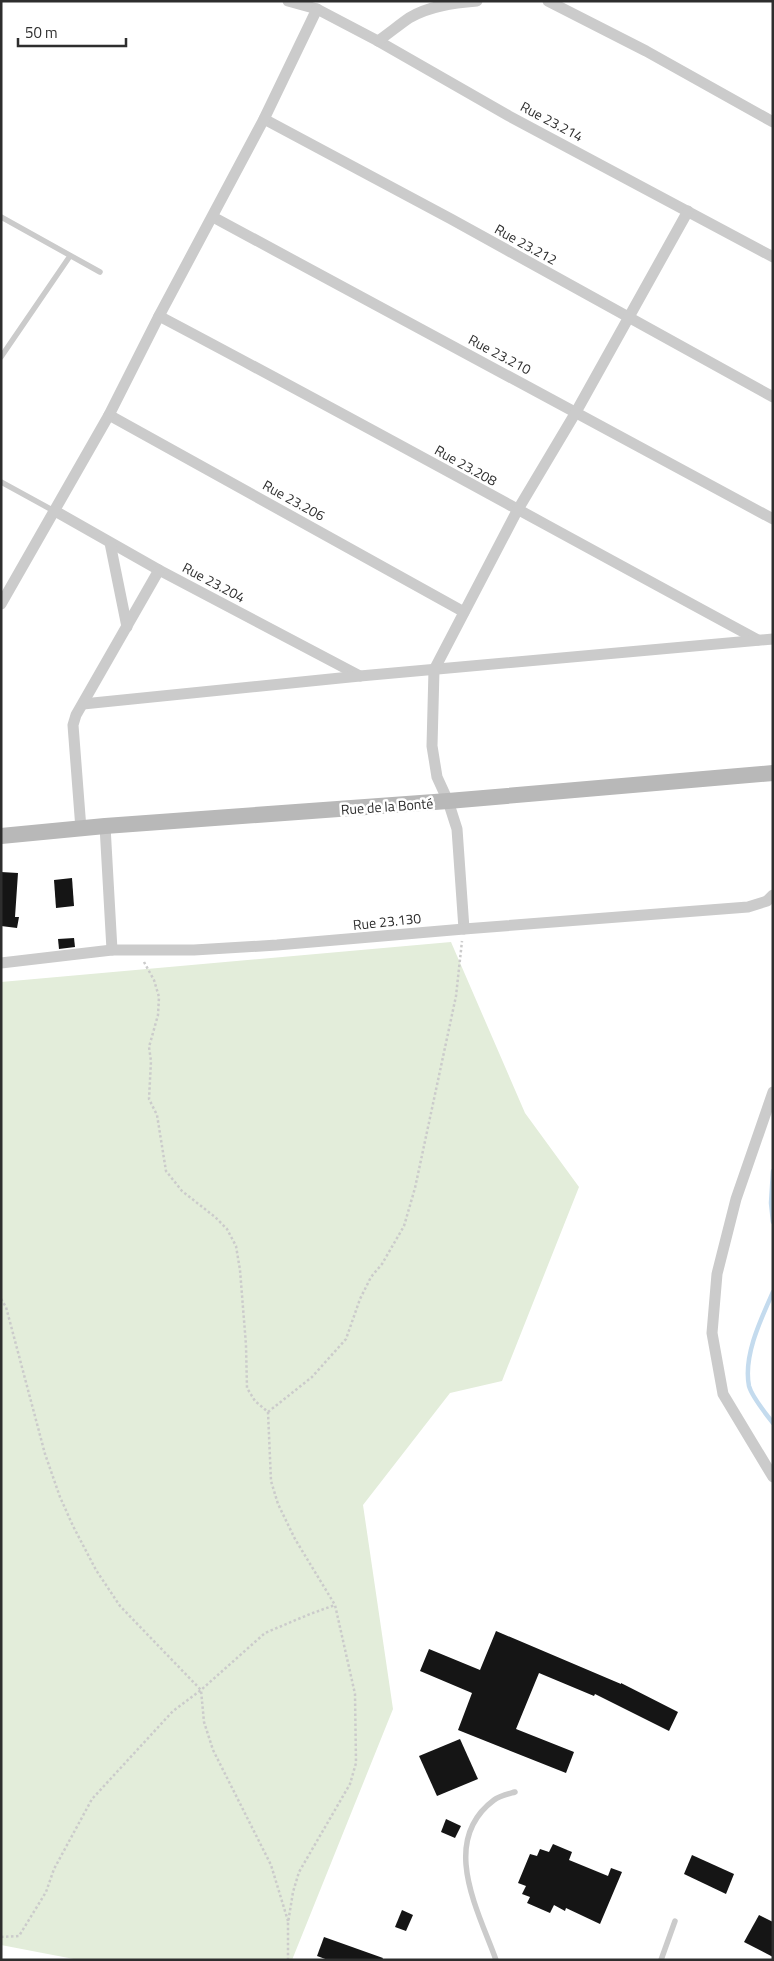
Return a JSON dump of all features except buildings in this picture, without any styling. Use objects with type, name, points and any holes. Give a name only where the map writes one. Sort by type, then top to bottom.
[{"type":"street","name":"Rue 23.214","points":[[288,1],[317,9],[378,41],[509,116],[773,257]]},
{"type":"street","points":[[378,41],[410,18],[430,9],[456,3],[477,1]]},
{"type":"street","points":[[548,1],[773,122]]},
{"type":"street","points":[[1,604],[110,415],[159,316],[264,119],[317,9]]},
{"type":"street","name":"Rue 23.212","points":[[264,119],[773,397]]},
{"type":"street","points":[[464,929],[457,829],[448,801],[437,777],[432,746],[434,670],[517,511],[576,412],[688,211]]},
{"type":"street","name":"Rue 23.210","points":[[212,217],[773,519]]},
{"type":"street","name":"Rue 23.208","points":[[159,316],[333,408],[517,511],[758,640]]},
{"type":"street","name":"Rue 23.206","points":[[110,415],[464,612]]},
{"type":"street","name":"Rue 23.204","points":[[55,511],[159,570],[360,676]]},
{"type":"street","points":[[110,543],[127,627]]},
{"type":"street","points":[[81,829],[73,725],[159,570]]},
{"type":"street","points":[[83,704],[360,676],[773,639]]},
{"type":"street","name":"Rue de la Bonté","points":[[1,836],[105,826],[448,801],[773,773]]},
{"type":"street","points":[[105,826],[112,950]]},
{"type":"street","name":"Rue 23.130","points":[[1,963],[112,950],[194,950],[277,945],[748,907],[767,901],[773,894]]},
{"type":"street","points":[[772,1472],[723,1394],[712,1333],[717,1274],[736,1199],[773,1092]]},
{"type":"lane","points":[[1,217],[100,272]]},
{"type":"lane","points":[[1,357],[70,256]]},
{"type":"lane","points":[[1,482],[55,511]]},
{"type":"lane","points":[[496,1960],[468,1882],[464,1857],[474,1819],[494,1799],[515,1792]]},
{"type":"lane","points":[[661,1960],[675,1921]]},
{"type":"path","points":[[268,1412],[312,1378],[346,1339],[360,1299],[371,1277],[382,1264],[404,1226],[415,1188],[456,996],[464,929]]},
{"type":"path","points":[[136,950],[154,980],[159,998],[158,1014],[149,1048],[151,1061],[149,1100],[157,1115],[166,1171],[182,1191],[227,1229],[236,1246],[245,1326],[247,1388],[255,1400],[268,1412],[271,1481],[278,1504],[295,1538],[335,1606],[355,1694],[356,1763],[350,1784],[299,1872],[293,1892],[288,1923],[288,1960]]},
{"type":"path","points":[[1,1299],[6,1307],[45,1454],[60,1497],[73,1526],[96,1570],[120,1606],[201,1690],[204,1722],[213,1750],[271,1865],[288,1923]]},
{"type":"path","points":[[1,1936],[19,1936],[46,1892],[54,1869],[92,1799],[173,1712],[201,1690],[265,1633],[310,1614],[335,1606]]},
{"type":"green space","points":[[451,942],[525,1113],[579,1187],[502,1381],[450,1393],[363,1505],[393,1709],[292,1960],[79,1960],[1,1945],[1,982]]},
{"type":"waterway","points":[[773,1171],[771,1203],[773,1222]]},
{"type":"waterway","points":[[773,1292],[754,1338],[748,1374],[749,1386],[753,1395],[773,1423]]}]
